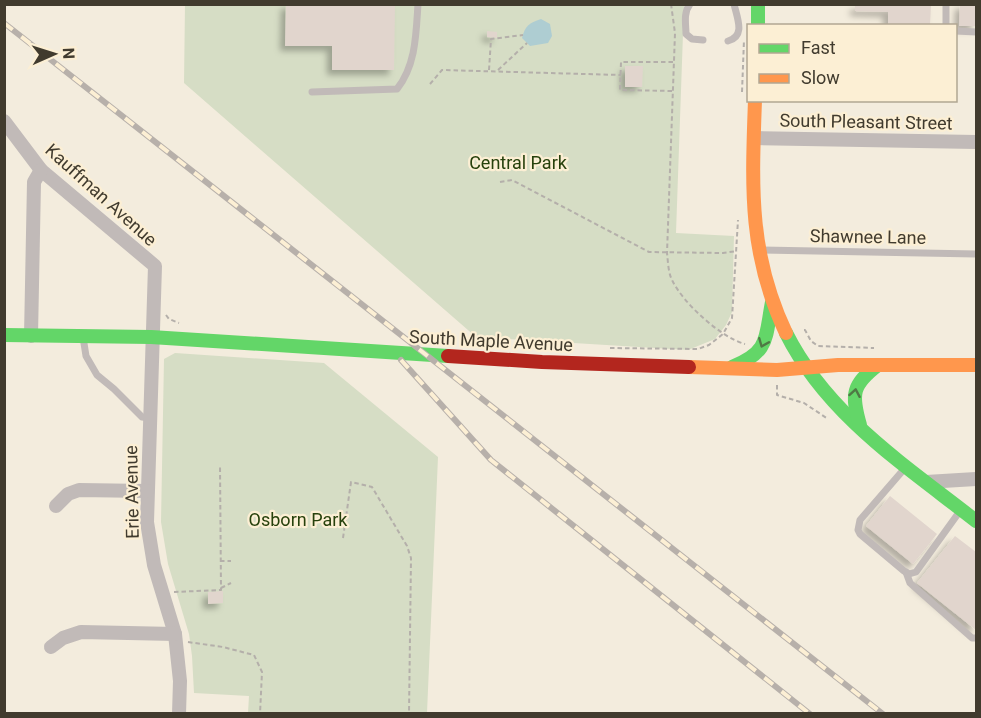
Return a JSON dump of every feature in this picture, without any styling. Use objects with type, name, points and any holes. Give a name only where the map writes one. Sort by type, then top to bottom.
[{"type":"main road","points":[[758,4],[758,24]]},
{"type":"main road","points":[[749,102],[754,138],[753,208],[759,249],[772,302],[789,338],[818,384],[861,429],[976,521]]},
{"type":"main road","points":[[730,368],[748,361],[759,353],[765,339],[772,302]]},
{"type":"main road","name":"South Maple Avenue","points":[[4,335],[151,337],[542,362],[777,370],[878,364],[976,365]]},
{"type":"main road","points":[[861,429],[854,403],[854,389],[863,376],[878,364]]},
{"type":"street","name":"Kauffman Avenue","points":[[4,122],[41,170],[155,266]]},
{"type":"street","name":"South Pleasant Street","points":[[754,138],[976,142]]},
{"type":"street","points":[[31,336],[34,182],[41,170]]},
{"type":"street","name":"Erie Avenue","points":[[155,266],[147,491],[149,540],[176,638],[180,681],[179,714]]},
{"type":"street","points":[[926,482],[976,479]]},
{"type":"street","points":[[56,506],[68,494],[79,490],[147,491]]},
{"type":"street","points":[[51,647],[63,638],[81,632],[176,638]]},
{"type":"lane","points":[[312,92],[397,89],[406,78],[411,64],[418,4]]},
{"type":"lane","points":[[690,4],[685,19],[686,34],[692,39],[703,40]]},
{"type":"lane","points":[[728,41],[738,35],[740,28],[734,4]]},
{"type":"lane","points":[[946,4],[946,24]]},
{"type":"lane","points":[[957,31],[976,32]]},
{"type":"lane","name":"Shawnee Lane","points":[[759,249],[976,254]]},
{"type":"lane","points":[[83,337],[86,356],[97,375],[142,417],[150,418]]},
{"type":"lane","points":[[907,466],[860,520],[858,530],[906,572],[910,583],[972,638],[976,638]]},
{"type":"lane","points":[[906,572],[916,572],[961,509]]},
{"type":"path","points":[[671,4],[675,33],[667,253],[670,278],[681,296],[723,334],[746,344]]},
{"type":"path","points":[[489,70],[491,39],[523,35]]},
{"type":"path","points":[[744,40],[747,75]]},
{"type":"path","points":[[498,70],[527,43]]},
{"type":"path","points":[[672,91],[620,90],[621,62],[673,62]]},
{"type":"path","points":[[430,84],[442,70],[621,75]]},
{"type":"path","points":[[500,182],[513,180],[649,252],[723,253],[737,251]]},
{"type":"path","points":[[607,348],[698,349],[710,345],[723,334],[732,318],[738,216]]},
{"type":"path","points":[[166,314],[170,319],[179,323]]},
{"type":"path","points":[[804,330],[811,341],[818,346],[874,348]]},
{"type":"path","points":[[220,466],[221,588]]},
{"type":"path","points":[[343,538],[351,482],[372,487],[407,546],[411,558],[409,714]]},
{"type":"path","points":[[220,561],[231,561]]},
{"type":"path","points":[[163,593],[221,590],[231,583]]},
{"type":"path","points":[[176,638],[254,655],[262,672],[260,714]]},
{"type":"green space","name":"Central Park","points":[[185,5],[684,5],[676,233],[734,236],[732,312],[726,325],[715,339],[688,350],[476,337],[184,83]]},
{"type":"green space","name":"Osborn Park","points":[[175,353],[324,363],[438,457],[427,713],[248,713],[249,696],[194,693],[189,634],[168,564],[161,522],[164,359]]},
{"type":"water","points":[[541,19],[550,24],[552,36],[548,43],[530,46],[522,38],[526,28]]},
{"type":"building","points":[[286,4],[395,4],[394,70],[332,70],[332,46],[285,46]]},
{"type":"building","points":[[960,4],[976,4],[976,26],[959,26]]},
{"type":"building","points":[[855,5],[931,5],[930,24],[888,24],[888,12],[855,11]]},
{"type":"building","points":[[487,31],[497,32],[497,38],[487,37]]},
{"type":"building","points":[[625,66],[643,66],[642,87],[625,87]]},
{"type":"building","points":[[890,496],[937,534],[913,564],[866,526]]},
{"type":"building","points":[[955,536],[976,552],[976,630],[917,583]]},
{"type":"building","points":[[223,591],[223,603],[208,604],[208,592]]},
{"type":"railway","points":[[4,23],[883,714]]},
{"type":"railway","points":[[401,360],[491,460],[810,714]]},
{"type":"traffic: fast","points":[[758,4],[758,24]]},
{"type":"traffic: fast","points":[[732,367],[753,356],[760,349],[764,342],[772,302]]},
{"type":"traffic: fast","points":[[786,333],[803,362],[846,414],[896,459],[976,521]]},
{"type":"traffic: fast","points":[[4,335],[151,337],[448,356]]},
{"type":"traffic: fast","points":[[860,425],[855,405],[856,391],[863,378],[878,365]]},
{"type":"traffic: slow","points":[[755,102],[753,190],[755,218],[765,275],[786,333]]},
{"type":"traffic: slow","points":[[689,367],[777,370],[838,365],[976,365]]},
{"type":"traffic: jam","points":[[448,356],[689,367]]}]
